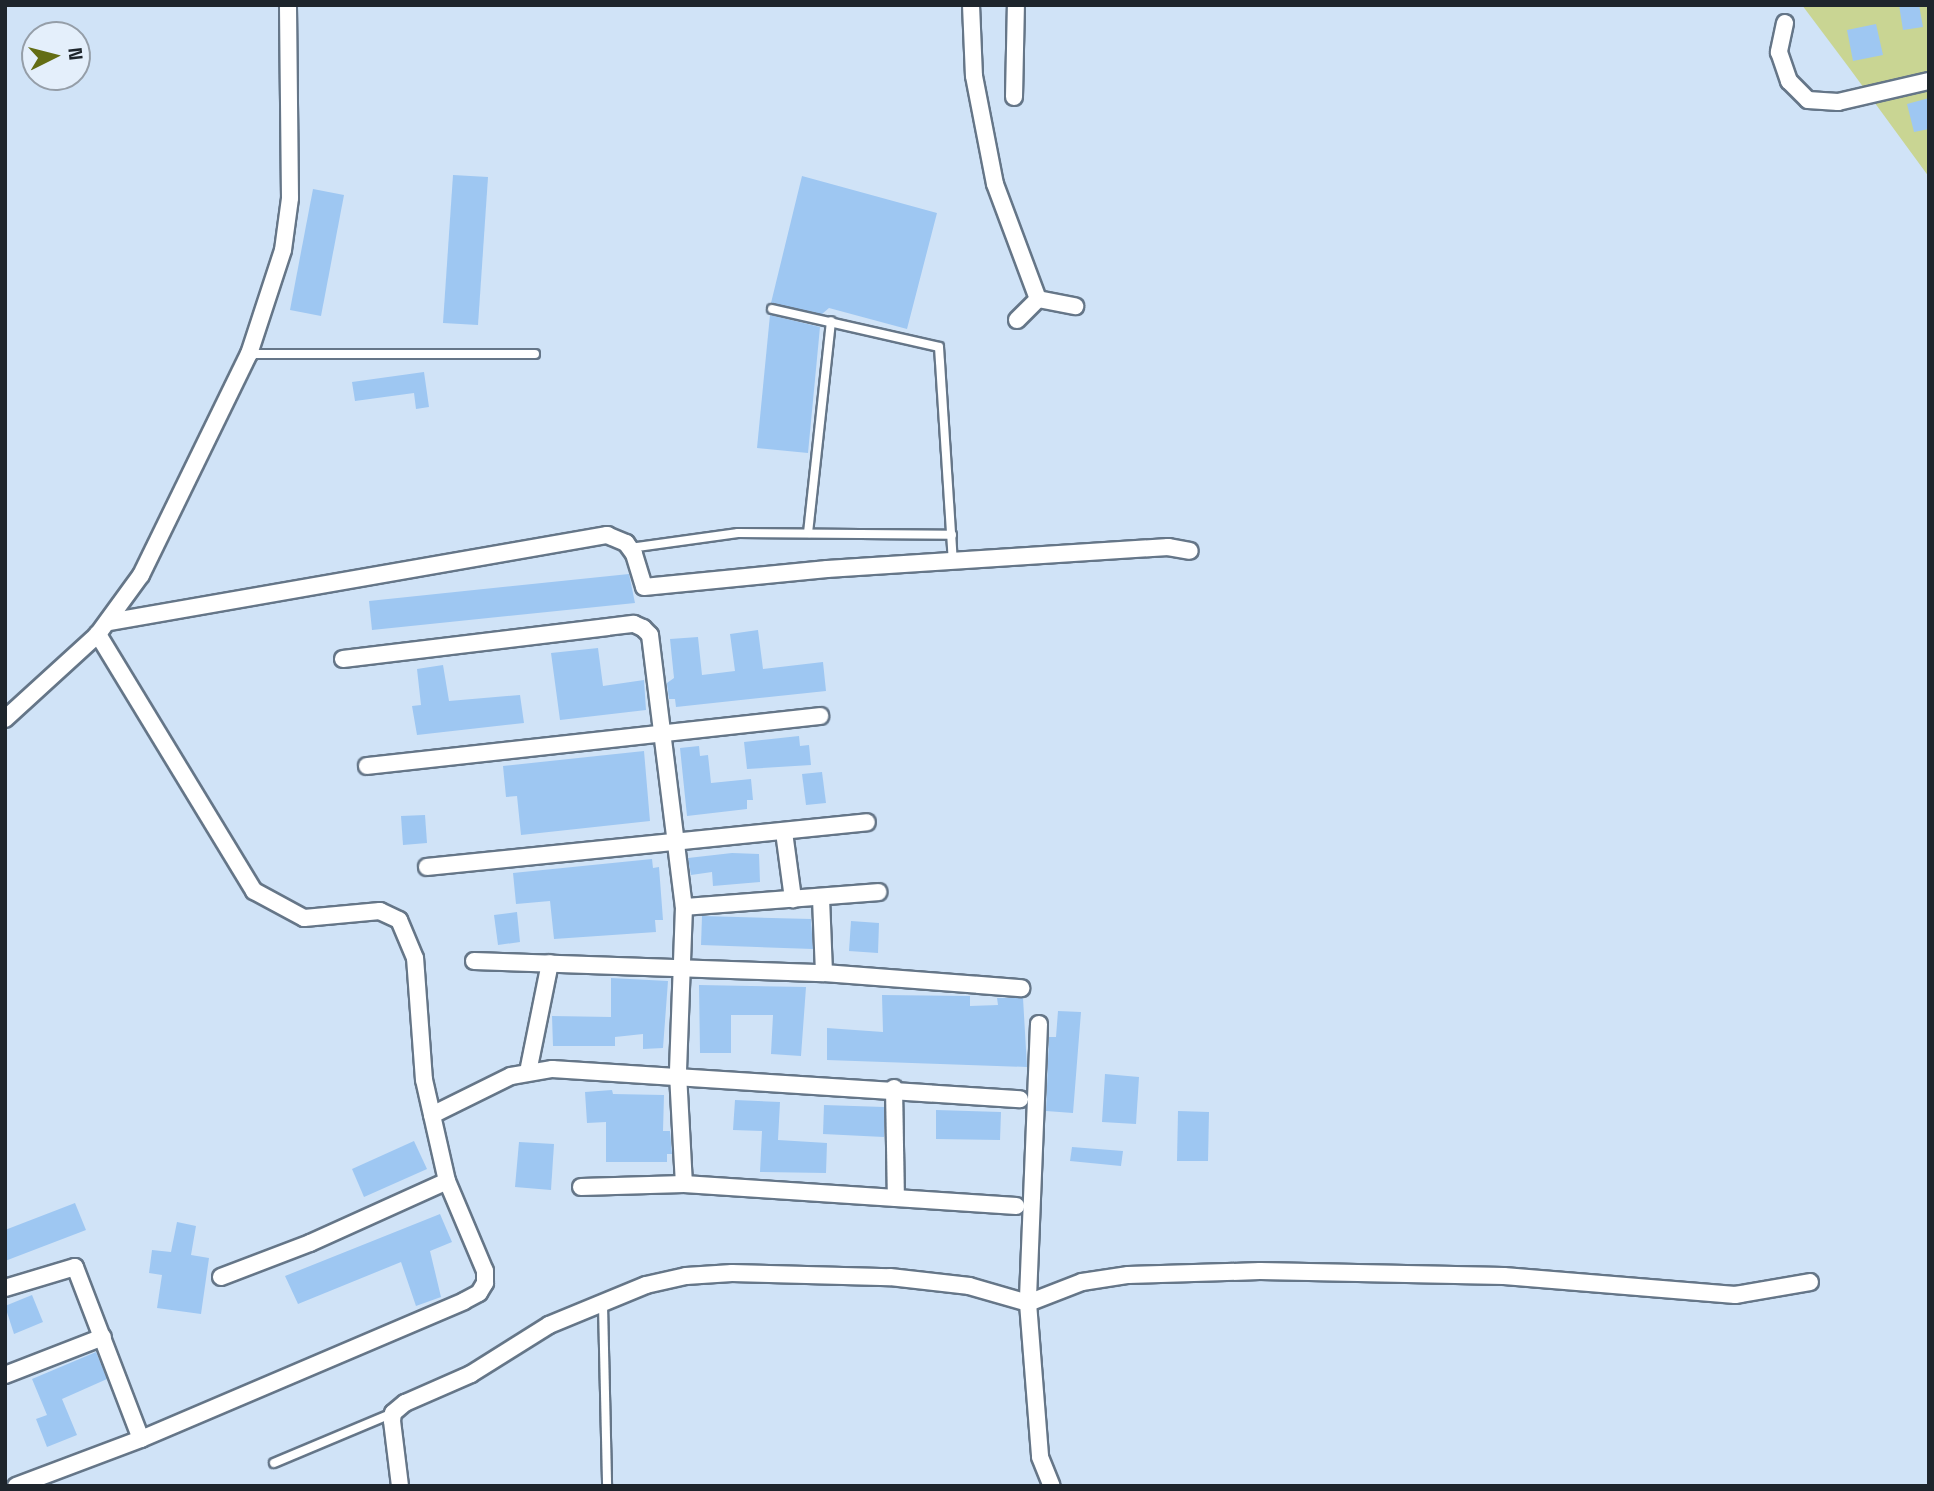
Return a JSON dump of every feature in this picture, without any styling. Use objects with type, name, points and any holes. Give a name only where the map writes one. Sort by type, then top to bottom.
[{"type":"street","points":[[5,719],[103,628],[170,520],[248,354],[282,250],[290,198],[288,5]]},
{"type":"street","points":[[971,5],[974,76],[995,184],[1038,299]]},
{"type":"street","points":[[1014,97],[1016,5]]},
{"type":"street","points":[[1785,23],[1779,52],[1789,81],[1808,100],[1838,102],[1929,81]]},
{"type":"street","points":[[1038,299],[1076,306]]},
{"type":"street","points":[[1017,320],[1038,299]]},
{"type":"street","points":[[103,628],[607,535],[630,548],[643,587],[751,574],[1168,547],[1191,551]]},
{"type":"street","points":[[343,659],[634,624],[650,635],[684,907],[678,1074],[684,1184]]},
{"type":"street","points":[[16,1486],[141,1439],[479,1293],[485,1271],[447,1181],[424,1080],[415,958],[399,920],[380,911],[304,918],[254,891],[103,628]]},
{"type":"street","points":[[367,766],[820,716]]},
{"type":"street","points":[[427,867],[866,822]]},
{"type":"street","points":[[784,832],[793,899]]},
{"type":"street","points":[[684,907],[878,892]]},
{"type":"street","points":[[821,898],[824,973]]},
{"type":"street","points":[[474,961],[824,973],[1021,988]]},
{"type":"street","points":[[528,1072],[550,963]]},
{"type":"street","points":[[1039,1024],[1028,1303],[1040,1457],[1052,1486]]},
{"type":"street","points":[[432,1115],[528,1072],[552,1069],[678,1074],[1020,1099]]},
{"type":"street","points":[[894,1088],[896,1198]]},
{"type":"street","points":[[221,1277],[310,1243],[447,1181]]},
{"type":"street","points":[[581,1187],[684,1184],[1016,1206]]},
{"type":"street","points":[[5,1289],[75,1267],[141,1439]]},
{"type":"street","points":[[400,1486],[393,1413],[471,1374],[549,1325],[646,1285],[732,1273],[890,1277],[969,1286],[1028,1303],[1082,1282],[1128,1275],[1260,1271],[1504,1276],[1735,1296],[1810,1282]]},
{"type":"street","points":[[5,1375],[103,1337]]},
{"type":"lane","points":[[772,309],[939,347],[953,563]]},
{"type":"lane","points":[[808,533],[831,321]]},
{"type":"lane","points":[[248,354],[535,354]]},
{"type":"lane","points":[[630,548],[738,533],[952,535]]},
{"type":"lane","points":[[603,1305],[607,1486]]},
{"type":"lane","points":[[275,1463],[393,1413]]},
{"type":"green space","points":[[1802,5],[1929,5],[1929,177],[1850,69]]},
{"type":"building","points":[[1899,5],[1919,5],[1923,27],[1903,30]]},
{"type":"building","points":[[1876,24],[1883,55],[1853,61],[1847,30]]},
{"type":"building","points":[[1929,98],[1929,129],[1914,132],[1907,104]]},
{"type":"building","points":[[453,175],[488,177],[478,325],[443,323]]},
{"type":"building","points":[[802,176],[937,213],[907,329],[829,308],[822,314],[771,303]]},
{"type":"building","points":[[313,189],[344,195],[321,316],[290,310]]},
{"type":"building","points":[[770,315],[820,327],[808,453],[757,448]]},
{"type":"building","points":[[424,372],[429,407],[416,409],[414,393],[355,401],[352,382]]},
{"type":"building","points":[[629,574],[635,603],[372,630],[369,601]]},
{"type":"building","points":[[758,630],[763,669],[823,662],[826,691],[676,707],[675,699],[669,699],[667,683],[674,678],[670,639],[698,637],[702,675],[735,671],[730,634]]},
{"type":"building","points":[[598,648],[603,686],[644,680],[646,710],[560,720],[551,653]]},
{"type":"building","points":[[443,665],[449,701],[520,695],[524,723],[417,735],[412,706],[421,705],[417,669]]},
{"type":"building","points":[[799,736],[800,746],[809,745],[811,765],[747,769],[744,742]]},
{"type":"building","points":[[699,746],[700,756],[708,755],[711,783],[751,779],[753,800],[747,800],[747,809],[687,816],[680,748]]},
{"type":"building","points":[[644,751],[650,821],[521,835],[517,796],[506,797],[503,766]]},
{"type":"building","points":[[822,772],[826,803],[806,805],[802,774]]},
{"type":"building","points":[[425,815],[427,843],[403,845],[401,816]]},
{"type":"building","points":[[732,853],[759,854],[760,882],[713,886],[712,872],[691,875],[688,858]]},
{"type":"building","points":[[652,859],[653,868],[659,867],[663,920],[655,920],[656,932],[554,939],[550,901],[516,904],[513,873]]},
{"type":"building","points":[[517,912],[520,942],[498,945],[494,915]]},
{"type":"building","points":[[702,916],[811,919],[813,949],[701,945]]},
{"type":"building","points":[[851,921],[879,923],[878,953],[849,951]]},
{"type":"building","points":[[611,978],[668,981],[663,1048],[643,1049],[643,1034],[615,1037],[615,1046],[553,1046],[552,1016],[611,1017]]},
{"type":"building","points":[[699,985],[806,987],[801,1056],[771,1054],[773,1015],[731,1015],[731,1053],[700,1053]]},
{"type":"building","points":[[882,995],[970,996],[970,1006],[998,1005],[997,998],[1023,998],[1027,1067],[827,1060],[827,1028],[883,1032]]},
{"type":"building","points":[[1058,1011],[1081,1012],[1073,1113],[1046,1111],[1049,1037],[1056,1037]]},
{"type":"building","points":[[1105,1074],[1139,1077],[1136,1124],[1102,1122]]},
{"type":"building","points":[[612,1090],[613,1094],[664,1095],[663,1131],[670,1131],[672,1154],[667,1154],[667,1162],[606,1162],[606,1122],[587,1123],[585,1092]]},
{"type":"building","points":[[735,1100],[780,1102],[778,1140],[827,1143],[826,1173],[760,1172],[762,1131],[733,1130]]},
{"type":"building","points":[[824,1105],[884,1107],[884,1137],[823,1134]]},
{"type":"building","points":[[936,1110],[1001,1112],[1000,1140],[936,1139]]},
{"type":"building","points":[[1178,1111],[1209,1112],[1208,1161],[1177,1161]]},
{"type":"building","points":[[414,1141],[427,1169],[364,1197],[352,1169]]},
{"type":"building","points":[[519,1142],[554,1144],[551,1190],[515,1187]]},
{"type":"building","points":[[1072,1147],[1123,1151],[1121,1166],[1070,1161]]},
{"type":"building","points":[[75,1203],[86,1230],[5,1261],[5,1230]]},
{"type":"building","points":[[440,1214],[452,1242],[430,1251],[441,1297],[416,1306],[401,1262],[298,1304],[285,1276]]},
{"type":"building","points":[[177,1222],[196,1226],[191,1255],[209,1258],[201,1314],[157,1308],[162,1275],[149,1273],[152,1250],[171,1252]]},
{"type":"building","points":[[32,1295],[43,1322],[14,1334],[5,1306]]},
{"type":"building","points":[[96,1352],[107,1379],[62,1399],[77,1435],[47,1447],[36,1419],[47,1415],[32,1379]]}]
